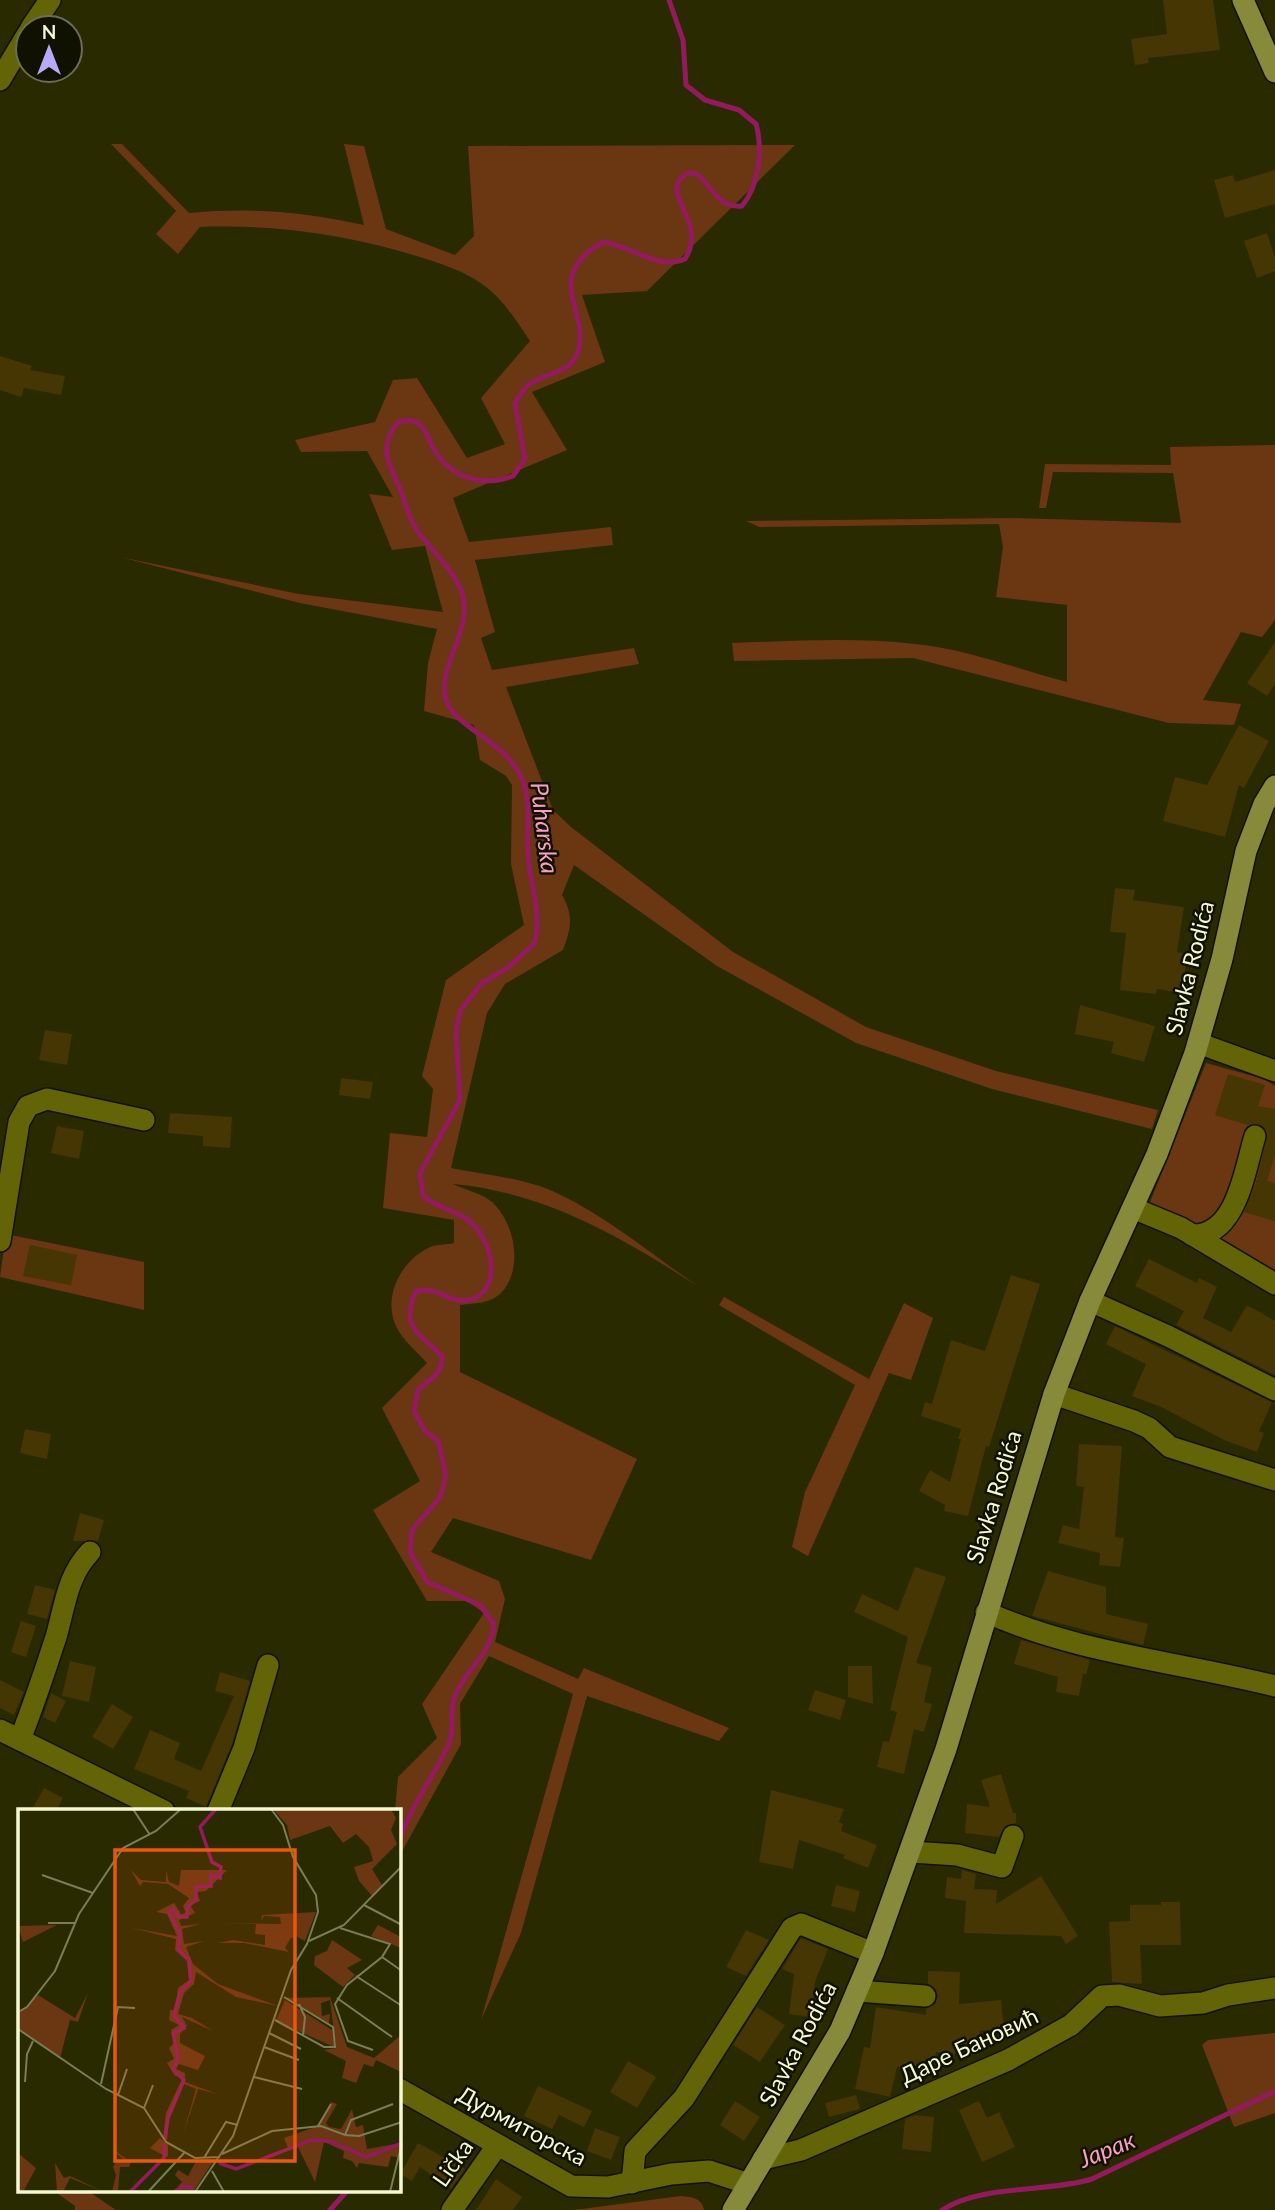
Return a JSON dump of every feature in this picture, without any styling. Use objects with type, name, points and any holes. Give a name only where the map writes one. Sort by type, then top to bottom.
[{"type":"main road","points":[[1243,0],[1275,72]]},
{"type":"main road","name":"Slavka Rodića","points":[[733,2210],[840,2031],[873,1952],[946,1749],[1054,1394],[1090,1301],[1133,1208],[1198,1043],[1222,959],[1246,851],[1264,804],[1275,786]]},
{"type":"street","points":[[0,80],[14,56]]},
{"type":"street","points":[[1198,1043],[1275,1071]]},
{"type":"street","points":[[0,1241],[19,1122],[28,1106],[47,1099],[144,1120]]},
{"type":"street","points":[[1192,1235],[1211,1231],[1232,1210],[1255,1136]]},
{"type":"street","points":[[1133,1208],[1192,1235],[1275,1284]]},
{"type":"street","points":[[1090,1301],[1168,1336],[1275,1390]]},
{"type":"street","points":[[1054,1394],[1134,1421],[1149,1428],[1170,1447],[1275,1480]]},
{"type":"street","points":[[20,1740],[53,1646],[65,1595],[81,1561],[90,1552]]},
{"type":"street","points":[[986,1612],[1010,1623],[1088,1646],[1275,1686]]},
{"type":"street","points":[[219,1809],[244,1748],[268,1665]]},
{"type":"street","points":[[0,1730],[160,1809]]},
{"type":"street","points":[[911,1852],[957,1855],[1002,1867],[1013,1836]]},
{"type":"street","points":[[632,2183],[635,2151],[684,2098],[792,1928],[802,1924],[873,1952]]},
{"type":"street","name":"Даре Бановић","points":[[763,2160],[801,2150],[1020,2054],[1071,2025],[1102,1996],[1119,1995],[1160,2006],[1203,2003],[1228,1995],[1275,1988]]},
{"type":"street","points":[[857,1991],[925,1996]]},
{"type":"street","name":"Дурмиторска","points":[[401,2090],[497,2147],[572,2186],[608,2187],[671,2174],[709,2171],[748,2184]]},
{"type":"street","name":"Lička","points":[[452,2210],[497,2147]]},
{"type":"shaded area","points":[[111,144],[122,144],[189,213],[277,212],[364,225],[344,144],[364,146],[386,229],[455,255],[474,236],[468,146],[795,145],[647,291],[582,295],[605,362],[532,392],[567,450],[453,498],[469,542],[611,527],[613,545],[475,560],[495,632],[481,638],[492,670],[634,648],[639,664],[506,687],[553,810],[571,827],[733,952],[866,1027],[996,1071],[1158,1110],[1152,1129],[992,1089],[856,1043],[717,966],[574,865],[562,895],[570,922],[563,950],[505,984],[487,1013],[451,1168],[526,1182],[570,1199],[608,1222],[699,1287],[612,1235],[551,1207],[487,1189],[453,1184],[492,1202],[506,1222],[514,1246],[513,1272],[501,1293],[487,1301],[460,1305],[460,1372],[637,1459],[591,1560],[453,1518],[431,1552],[499,1581],[505,1599],[495,1642],[578,1679],[584,1668],[729,1728],[719,1741],[587,1696],[521,1933],[481,2020],[573,1694],[489,1656],[460,1704],[461,1744],[401,1853],[401,1809],[395,1809],[398,1777],[437,1738],[422,1704],[484,1613],[467,1601],[427,1601],[373,1510],[420,1481],[382,1408],[427,1363],[398,1330],[391,1307],[392,1295],[401,1273],[418,1255],[431,1247],[454,1243],[454,1220],[383,1208],[390,1133],[427,1137],[433,1089],[422,1076],[446,980],[524,925],[511,864],[512,785],[506,776],[480,760],[474,725],[424,711],[428,663],[437,629],[300,603],[120,557],[299,594],[443,612],[425,546],[392,550],[369,494],[393,497],[367,451],[301,452],[295,440],[375,422],[393,380],[417,378],[467,458],[505,444],[481,398],[530,341],[503,303],[490,290],[461,272],[438,263],[341,237],[256,227],[200,227],[178,254],[156,234],[176,211]]},
{"type":"shaded area","points":[[1275,445],[1275,620],[1262,637],[1241,632],[1203,700],[1241,704],[1234,725],[1169,723],[913,658],[734,661],[732,643],[824,640],[892,642],[954,650],[1067,682],[1067,605],[996,597],[1003,547],[999,524],[759,527],[746,521],[1015,518],[1181,523],[1173,473],[1053,472],[1046,508],[1039,508],[1045,464],[1171,465],[1170,447]]},
{"type":"shaded area","points":[[1206,1063],[1264,1079],[1275,1086],[1275,1279],[1146,1212]]},
{"type":"shaded area","points":[[6,1234],[144,1262],[144,1310],[0,1277]]},
{"type":"shaded area","points":[[724,1297],[869,1379],[904,1303],[933,1318],[911,1380],[889,1373],[808,1556],[792,1547],[805,1492],[855,1385],[719,1305]]},
{"type":"shaded area","points":[[1275,2033],[1275,2113],[1234,2127],[1202,2045],[1208,2040]]},
{"type":"shaded area","points":[[55,2192],[89,2192],[116,2210],[75,2210],[75,2206]]},
{"type":"shaded area","points":[[681,2196],[699,2201],[704,2210],[574,2210]]},
{"type":"building","points":[[1163,0],[1213,0],[1220,50],[1148,58],[1149,63],[1135,65],[1131,39],[1167,34]]},
{"type":"building","points":[[1275,170],[1275,204],[1225,218],[1214,180],[1233,175],[1235,182]]},
{"type":"building","points":[[1267,233],[1275,258],[1275,271],[1257,278],[1244,241]]},
{"type":"building","points":[[0,356],[32,366],[30,370],[65,376],[61,395],[24,388],[21,397],[0,390]]},
{"type":"building","points":[[1275,642],[1275,684],[1267,696],[1247,683]]},
{"type":"building","points":[[1239,725],[1269,741],[1244,788],[1239,785],[1225,837],[1163,821],[1175,777],[1207,785]]},
{"type":"building","points":[[1115,888],[1135,890],[1133,900],[1184,907],[1177,952],[1188,954],[1181,993],[1157,989],[1156,994],[1120,990],[1126,933],[1110,932]]},
{"type":"building","points":[[1080,1005],[1155,1026],[1144,1062],[1111,1053],[1114,1042],[1075,1034]]},
{"type":"building","points":[[45,1030],[72,1034],[67,1065],[39,1060]]},
{"type":"building","points":[[1228,1074],[1265,1085],[1258,1106],[1275,1109],[1275,1155],[1267,1181],[1275,1183],[1275,1221],[1244,1212],[1255,1186],[1268,1133],[1259,1124],[1248,1125],[1215,1115]]},
{"type":"building","points":[[341,1078],[373,1082],[370,1099],[339,1095]]},
{"type":"building","points":[[170,1113],[232,1117],[230,1148],[203,1146],[203,1136],[168,1133]]},
{"type":"building","points":[[57,1126],[84,1131],[79,1159],[51,1153]]},
{"type":"building","points":[[30,1245],[77,1255],[71,1285],[23,1276]]},
{"type":"building","points":[[1149,1259],[1197,1283],[1199,1278],[1217,1287],[1203,1318],[1231,1332],[1247,1305],[1275,1321],[1275,1375],[1176,1325],[1184,1311],[1135,1286]]},
{"type":"building","points":[[1011,1275],[1040,1284],[989,1447],[986,1446],[968,1516],[944,1511],[945,1505],[919,1491],[930,1470],[950,1482],[961,1429],[921,1416],[925,1402],[932,1404],[951,1340],[985,1351]]},
{"type":"building","points":[[1115,1326],[1272,1402],[1259,1431],[1264,1433],[1257,1452],[1224,1440],[1161,1407],[1132,1396],[1146,1364],[1106,1344]]},
{"type":"building","points":[[25,1429],[51,1434],[47,1459],[20,1453]]},
{"type":"building","points":[[1079,1444],[1122,1446],[1115,1537],[1124,1538],[1120,1567],[1099,1565],[1100,1553],[1058,1543],[1063,1525],[1079,1529],[1084,1487],[1076,1486]]},
{"type":"building","points":[[80,1513],[104,1520],[98,1541],[73,1541]]},
{"type":"building","points":[[915,1567],[946,1577],[916,1663],[932,1667],[924,1702],[932,1704],[924,1732],[914,1729],[904,1774],[877,1767],[883,1741],[889,1742],[897,1712],[890,1710],[908,1637],[854,1612],[862,1594],[898,1611]]},
{"type":"building","points":[[1048,1571],[1106,1587],[1106,1614],[1148,1624],[1143,1645],[1032,1616]]},
{"type":"building","points":[[35,1585],[55,1590],[47,1619],[27,1614]]},
{"type":"building","points":[[21,1621],[36,1626],[26,1657],[11,1652]]},
{"type":"building","points":[[1021,1640],[1090,1660],[1086,1675],[1083,1674],[1079,1696],[1056,1692],[1058,1677],[1014,1664]]},
{"type":"building","points":[[70,1661],[96,1667],[89,1702],[62,1696]]},
{"type":"building","points":[[848,1666],[872,1666],[873,1704],[848,1697]]},
{"type":"building","points":[[220,1672],[250,1681],[232,1744],[206,1807],[186,1798],[189,1791],[134,1769],[150,1730],[180,1743],[174,1759],[201,1771],[234,1696],[215,1691]]},
{"type":"building","points":[[0,1680],[24,1692],[14,1715],[0,1708]]},
{"type":"building","points":[[815,1690],[846,1700],[840,1720],[808,1710]]},
{"type":"building","points":[[51,1693],[66,1701],[55,1723],[43,1717]]},
{"type":"building","points":[[112,1704],[133,1717],[113,1749],[92,1737]]},
{"type":"building","points":[[1001,1774],[1013,1813],[1016,1813],[1016,1823],[1005,1826],[999,1837],[965,1833],[967,1804],[990,1807],[981,1780]]},
{"type":"building","points":[[44,1788],[63,1798],[57,1809],[32,1809]]},
{"type":"building","points":[[771,1790],[844,1809],[839,1822],[843,1824],[841,1831],[877,1845],[868,1868],[843,1858],[845,1855],[799,1840],[793,1869],[759,1862]]},
{"type":"building","points":[[962,1870],[976,1874],[974,1889],[997,1890],[996,1904],[1041,1876],[1078,1936],[1066,1944],[1061,1936],[964,1933],[966,1901],[945,1898],[947,1877],[961,1879]]},
{"type":"building","points":[[836,1885],[860,1891],[855,1912],[831,1906]]},
{"type":"building","points":[[1161,1902],[1180,1902],[1181,1945],[1140,1945],[1142,1984],[1112,1982],[1109,1922],[1130,1921],[1130,1905],[1161,1905]]},
{"type":"building","points":[[746,1930],[769,1940],[746,1976],[726,1967]]},
{"type":"building","points":[[801,1938],[828,1949],[815,1982],[811,2017],[789,2014],[794,1974],[782,1969]]},
{"type":"building","points":[[928,1971],[960,1972],[959,2004],[1001,2000],[1004,2028],[980,2031],[978,2055],[936,2052],[934,2072],[897,2067],[890,2097],[855,2089],[864,2047],[870,2048],[876,2007],[926,2015],[926,2009],[935,2004],[938,1996],[928,1983]]},
{"type":"building","points":[[757,2007],[785,2025],[760,2062],[733,2045]]},
{"type":"building","points":[[628,2061],[656,2077],[637,2108],[610,2092]]},
{"type":"building","points":[[538,2086],[592,2111],[584,2127],[559,2115],[552,2129],[524,2116]]},
{"type":"building","points":[[856,2095],[860,2109],[829,2117],[825,2103]]},
{"type":"building","points":[[735,2101],[760,2117],[744,2141],[720,2125]]},
{"type":"building","points":[[979,2101],[987,2118],[999,2112],[1015,2147],[982,2162],[959,2110]]},
{"type":"building","points":[[915,2115],[934,2117],[931,2152],[902,2149],[905,2119]]},
{"type":"building","points":[[595,2128],[620,2137],[611,2160],[587,2151]]},
{"type":"building","points":[[418,2143],[465,2169],[451,2189],[420,2167],[412,2181],[401,2172]]},
{"type":"building","points":[[496,2179],[522,2197],[513,2210],[476,2210]]},
{"type":"waterway","name":"Puharska","points":[[401,1837],[415,1805],[448,1746],[456,1693],[489,1643],[494,1624],[480,1605],[427,1582],[410,1552],[412,1530],[440,1497],[446,1475],[438,1441],[425,1431],[414,1411],[418,1390],[438,1372],[442,1356],[414,1329],[410,1314],[411,1303],[416,1291],[424,1290],[461,1301],[476,1297],[487,1286],[491,1269],[489,1252],[476,1227],[462,1216],[423,1196],[420,1173],[460,1100],[456,1032],[460,1011],[481,984],[509,967],[534,944],[537,922],[529,866],[527,801],[523,780],[511,761],[463,722],[449,706],[445,679],[460,634],[464,603],[456,580],[413,524],[388,460],[388,438],[398,422],[414,421],[424,429],[440,458],[457,473],[489,481],[513,476],[525,459],[515,403],[528,385],[560,371],[571,363],[580,343],[571,284],[574,270],[584,256],[603,242],[654,260],[675,262],[685,259],[691,246],[691,234],[677,193],[677,185],[682,177],[690,173],[702,178],[714,193],[731,205],[742,206],[748,198],[758,167],[756,124],[739,110],[705,100],[686,85],[683,40],[669,0]]},
{"type":"waterway","name":"Јарак","points":[[942,2210],[958,2202],[995,2192],[1092,2179],[1275,2091]]},
{"type":"waterway","name":"Puharska","points":[[330,2210],[346,2192]]}]
